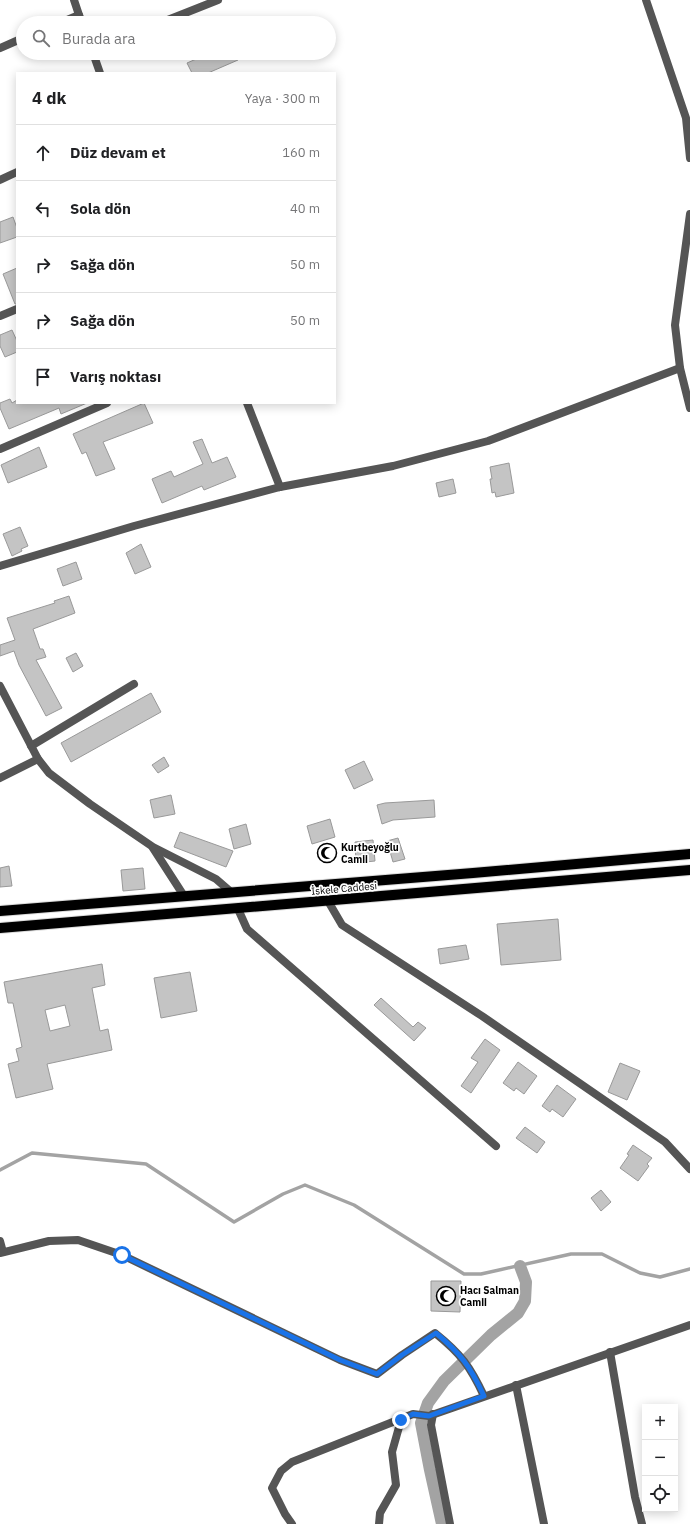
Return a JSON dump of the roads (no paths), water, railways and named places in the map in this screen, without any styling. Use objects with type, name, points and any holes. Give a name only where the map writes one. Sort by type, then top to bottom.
[{"type":"main road","points":[[0,911],[690,854]]},
{"type":"main road","name":"İskele Caddesi","points":[[0,928],[690,870]]},
{"type":"street","points":[[74,0],[79,16]]},
{"type":"street","points":[[178,16],[218,0]]},
{"type":"street","points":[[646,0],[686,118],[690,158]]},
{"type":"street","points":[[0,48],[16,41]]},
{"type":"street","points":[[95,60],[100,72]]},
{"type":"street","points":[[0,180],[16,172]]},
{"type":"street","points":[[690,214],[675,325],[680,368],[690,408]]},
{"type":"street","points":[[0,316],[16,309]]},
{"type":"street","points":[[0,566],[134,526],[280,487],[393,466],[488,441],[680,368]]},
{"type":"street","points":[[0,449],[105,404]]},
{"type":"street","points":[[247,404],[280,487]]},
{"type":"street","points":[[31,746],[134,684]]},
{"type":"street","points":[[0,686],[38,759],[49,773],[90,804],[153,847],[216,879],[231,892]]},
{"type":"street","points":[[0,778],[38,759]]},
{"type":"street","points":[[153,847],[184,896]]},
{"type":"street","points":[[328,901],[342,925],[482,1016],[665,1142],[690,1169]]},
{"type":"street","points":[[238,909],[247,929],[496,1146]]},
{"type":"street","points":[[0,1241],[2,1252],[49,1241],[78,1240],[122,1255],[340,1360],[377,1374],[402,1355],[436,1333],[451,1345],[471,1368],[484,1396]]},
{"type":"street","points":[[292,1524],[285,1514],[272,1488],[281,1471],[292,1462],[413,1414],[429,1416],[690,1325]]},
{"type":"street","points":[[610,1352],[635,1497],[642,1524]]},
{"type":"street","points":[[516,1385],[544,1524]]},
{"type":"street","points":[[433,1414],[431,1425],[450,1524]]},
{"type":"street","points":[[379,1524],[380,1513],[396,1485],[392,1452],[401,1420]]},
{"type":"waterway","points":[[0,1170],[32,1153],[146,1164],[234,1222],[283,1194],[305,1185],[354,1205],[464,1274],[481,1274],[571,1254],[602,1254],[640,1273],[660,1277],[690,1269]]},
{"type":"waterway","points":[[442,1524],[421,1423],[428,1403],[444,1381],[491,1335],[518,1313],[525,1301],[526,1282],[520,1266]]},
{"type":"place","name":"Kurtbeyoğlu Camii","points":[[327,853]]},
{"type":"place","name":"Hacı Salman Camii","points":[[446,1296]]}]
